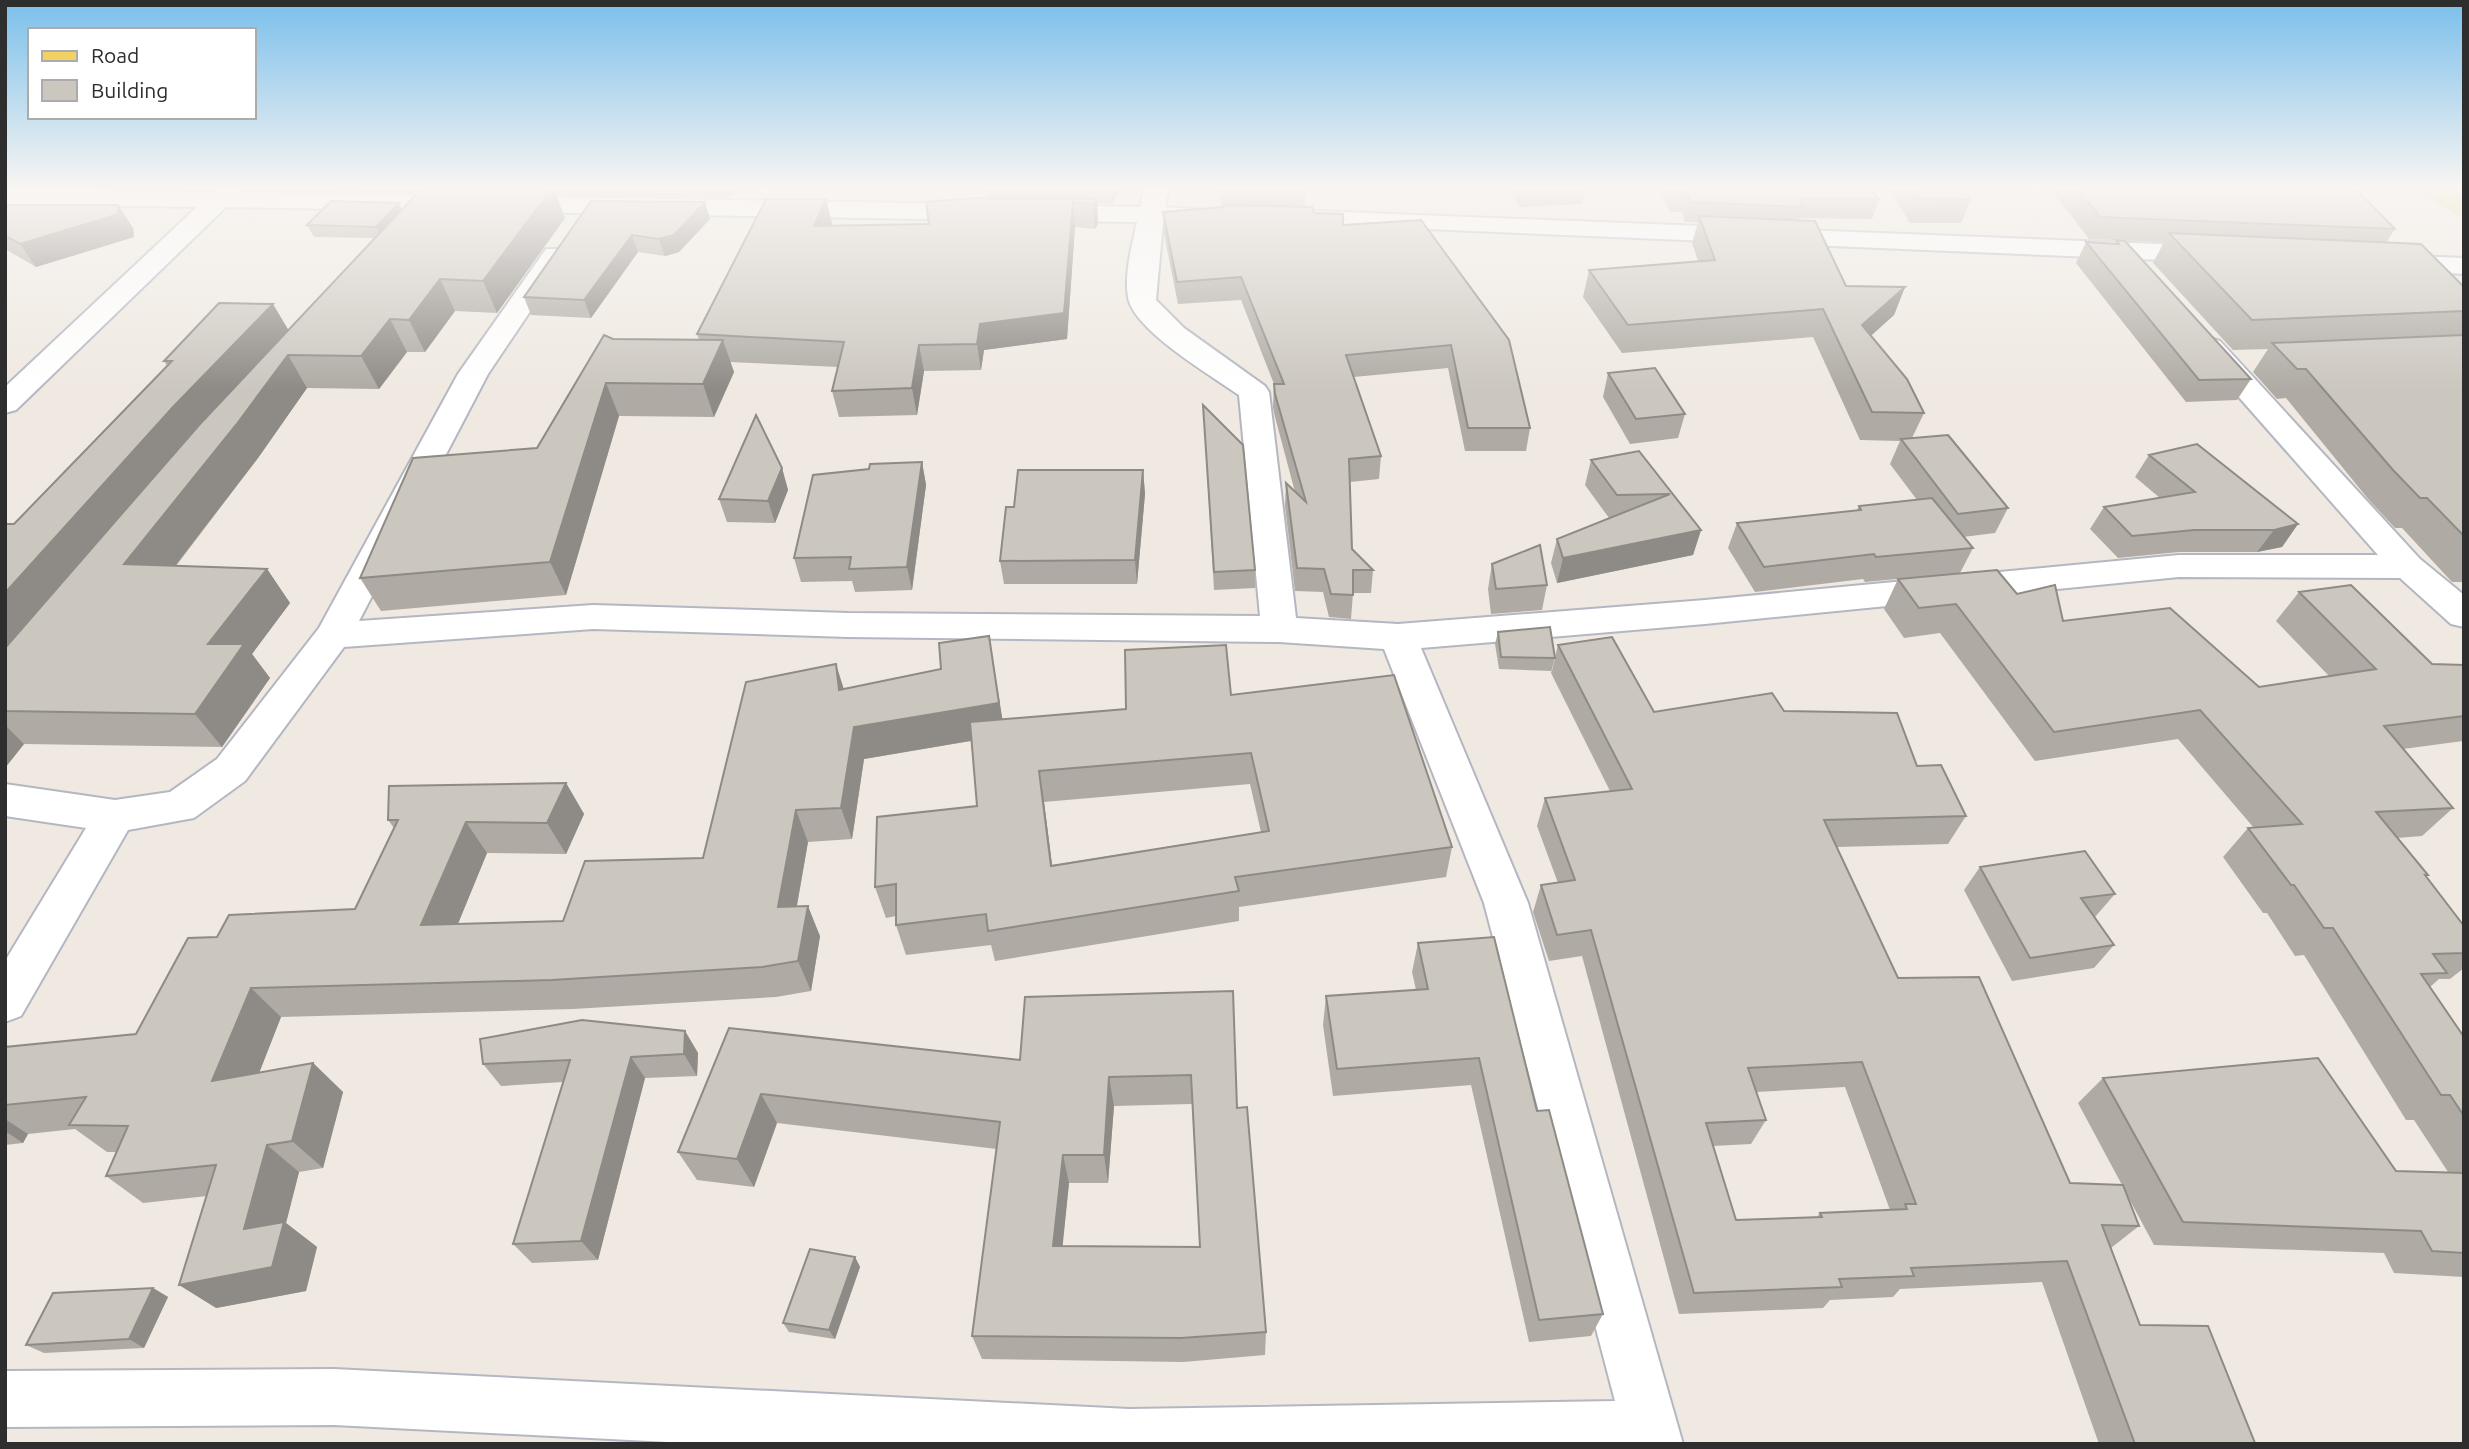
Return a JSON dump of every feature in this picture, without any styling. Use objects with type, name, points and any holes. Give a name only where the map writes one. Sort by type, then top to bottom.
[{"type":"street","points":[[5,404],[161,255]]},
{"type":"street","points":[[5,800],[115,816],[180,807],[232,770],[333,635],[473,374],[556,255]]},
{"type":"street","points":[[1147,255],[1142,300],[1154,318],[1254,392],[1279,629]]},
{"type":"street","points":[[2127,255],[2150,280]]},
{"type":"street","points":[[2225,255],[2232,255]]},
{"type":"street","points":[[2369,262],[2451,266],[2464,290]]},
{"type":"street","points":[[2187,321],[2408,567],[2464,615]]},
{"type":"street","points":[[2224,362],[2264,360]]},
{"type":"street","points":[[333,635],[593,617],[848,625],[1279,629],[1398,637],[1705,612],[2179,566],[2408,567]]},
{"type":"street","points":[[5,1399],[334,1397],[1129,1437],[1653,1436],[1506,903],[1398,637]]},
{"type":"street","points":[[5,1002],[115,816]]},
{"type":"building","points":[[359,255],[503,255],[483,281],[440,279],[409,320],[390,319],[361,356],[288,355],[236,425],[124,564],[267,569],[208,644],[244,644],[195,714],[5,711],[5,648],[200,424]]},
{"type":"building","points":[[554,255],[618,255],[584,300],[524,297]]},
{"type":"building","points":[[738,255],[1069,255],[1064,313],[980,324],[977,344],[919,345],[912,388],[832,391],[844,342],[697,334]]},
{"type":"building","points":[[1172,255],[1446,255],[1509,340],[1530,428],[1468,428],[1451,345],[1346,355],[1381,456],[1349,459],[1352,549],[1373,570],[1353,570],[1353,595],[1331,594],[1324,569],[1297,568],[1286,483],[1306,502],[1275,394],[1274,384],[1284,384],[1241,277],[1177,282]]},
{"type":"building","points":[[1713,255],[1831,255],[1846,286],[1905,287],[1862,325],[1907,379],[1924,413],[1872,412],[1823,309],[1628,325],[1589,270],[1715,260]]},
{"type":"building","points":[[2096,255],[2137,255],[2251,379],[2199,380]]},
{"type":"building","points":[[2190,255],[2432,255],[2464,287],[2464,311],[2252,320]]},
{"type":"building","points":[[219,303],[273,304],[173,407],[5,593],[5,524],[14,524],[172,361],[164,361]]},
{"type":"building","points":[[604,335],[613,339],[723,340],[703,384],[606,383],[550,562],[360,578],[413,458],[537,448]]},
{"type":"building","points":[[2464,335],[2464,536],[2427,498],[2420,498],[2393,470],[2306,369],[2297,369],[2272,343]]},
{"type":"building","points":[[1655,368],[1685,414],[1636,419],[1608,373]]},
{"type":"building","points":[[1203,405],[1243,445],[1255,570],[1214,572]]},
{"type":"building","points":[[756,415],[782,468],[768,501],[719,499]]},
{"type":"building","points":[[1948,435],[2008,508],[1958,514],[1901,439]]},
{"type":"building","points":[[2197,444],[2298,524],[2274,530],[2194,530],[2132,536],[2104,507],[2195,492],[2149,455]]},
{"type":"building","points":[[1639,451],[1701,530],[1563,558],[1557,539],[1670,494],[1617,495],[1591,460]]},
{"type":"building","points":[[922,462],[907,567],[849,569],[851,557],[794,558],[813,475],[869,469],[870,464]]},
{"type":"building","points":[[1018,470],[1143,470],[1135,560],[1000,561],[1006,507],[1014,507]]},
{"type":"building","points":[[1932,498],[1973,548],[1876,557],[1874,554],[1764,567],[1737,523],[1861,510],[1859,506]]},
{"type":"building","points":[[1540,545],[1547,585],[1496,589],[1492,564]]},
{"type":"building","points":[[1997,570],[2017,594],[2055,585],[2063,621],[2170,608],[2259,687],[2376,669],[2299,592],[2351,585],[2432,664],[2464,665],[2464,716],[2384,726],[2453,808],[2376,812],[2428,875],[2425,875],[2464,926],[2464,953],[2433,954],[2447,973],[2421,974],[2464,1037],[2464,1116],[2450,1095],[2441,1095],[2333,928],[2324,928],[2294,885],[2291,885],[2248,828],[2302,824],[2200,710],[2054,732],[1956,604],[1919,608],[1898,579]]},
{"type":"building","points":[[1550,627],[1555,658],[1501,657],[1498,632]]},
{"type":"building","points":[[989,636],[999,703],[854,727],[841,808],[796,810],[778,907],[808,906],[798,961],[762,967],[552,980],[251,988],[212,1081],[313,1063],[292,1141],[267,1145],[244,1229],[284,1222],[272,1267],[179,1285],[216,1165],[106,1176],[128,1126],[69,1125],[86,1097],[5,1105],[5,1047],[136,1034],[188,938],[217,937],[229,915],[355,909],[398,820],[388,820],[389,786],[566,783],[547,823],[466,822],[421,925],[563,921],[585,861],[703,858],[746,682],[836,664],[839,690],[941,669],[939,643]]},
{"type":"building","points":[[1612,637],[1654,712],[1772,693],[1784,711],[1897,713],[1917,766],[1941,765],[1966,816],[1824,820],[1898,978],[1979,977],[2070,1183],[2123,1185],[2139,1226],[2102,1225],[2140,1325],[2208,1326],[2255,1443],[2283,1444],[2135,1444],[2067,1261],[1911,1268],[1914,1276],[1839,1279],[1842,1287],[1694,1293],[1591,930],[1557,935],[1541,885],[1575,880],[1545,798],[1632,789],[1558,645]],"holes":[[[1862,1062],[1916,1204],[1905,1204],[1907,1209],[1820,1213],[1822,1217],[1736,1220],[1706,1123],[1766,1120],[1748,1068]]]},
{"type":"building","points":[[1226,645],[1231,695],[1394,675],[1452,847],[1235,877],[1239,891],[988,931],[986,914],[896,925],[896,884],[875,887],[877,817],[977,806],[970,722],[1126,709],[1125,650]],"holes":[[[1251,753],[1269,831],[1051,866],[1039,771]]]},
{"type":"building","points":[[2085,851],[2115,894],[2081,898],[2114,945],[2030,958],[1980,867]]},
{"type":"building","points":[[1494,937],[1537,1111],[1549,1110],[1603,1314],[1539,1320],[1479,1058],[1337,1069],[1326,996],[1428,989],[1418,943]]},
{"type":"building","points":[[1233,991],[1237,1108],[1247,1107],[1266,1332],[1181,1338],[972,1336],[1000,1122],[761,1094],[737,1159],[678,1152],[729,1028],[1020,1060],[1025,997]],"holes":[[[1191,1075],[1200,1247],[1053,1246],[1063,1155],[1104,1155],[1109,1077]]]},
{"type":"building","points":[[582,1020],[685,1031],[684,1054],[631,1057],[581,1241],[513,1244],[570,1060],[483,1064],[480,1039]]},
{"type":"building","points":[[2318,1058],[2396,1171],[2464,1173],[2464,1253],[2432,1251],[2421,1231],[2183,1222],[2103,1078]]},
{"type":"building","points":[[810,1249],[855,1257],[829,1330],[783,1323]]},
{"type":"building","points":[[153,1288],[129,1339],[26,1345],[53,1293]]}]
